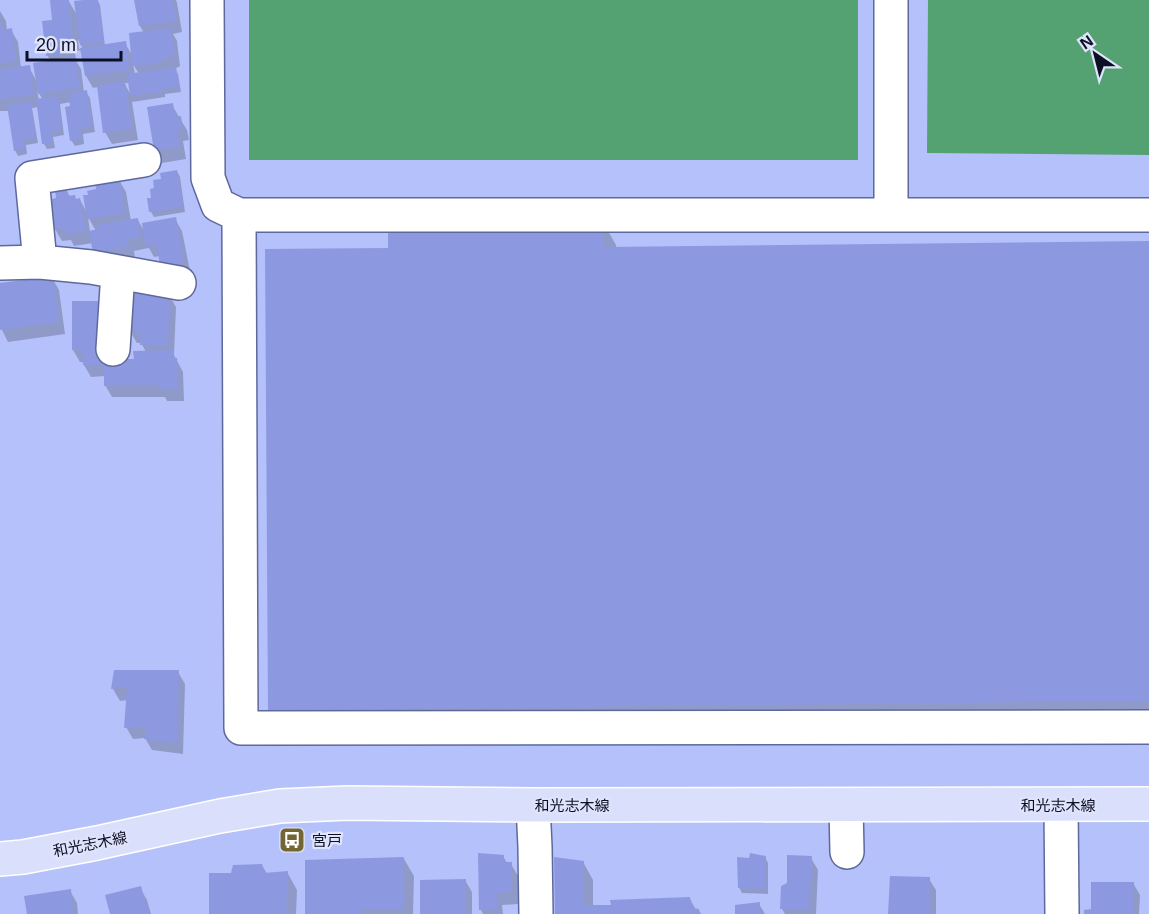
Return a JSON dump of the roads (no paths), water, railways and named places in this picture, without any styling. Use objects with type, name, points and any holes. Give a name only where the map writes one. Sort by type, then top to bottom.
[{"type":"main road","name":"和光志木線","points":[[0,859],[97,843],[220,816],[280,806],[347,803],[1149,804]]},
{"type":"street","points":[[207,0],[208,178],[218,205],[239,215],[1149,215]]},
{"type":"street","points":[[891,0],[891,215]]},
{"type":"street","points":[[40,262],[32,178],[144,160]]},
{"type":"street","points":[[239,215],[241,729],[1149,727]]},
{"type":"street","points":[[0,262],[40,262],[91,267],[179,283]]},
{"type":"street","points":[[113,349],[118,272]]},
{"type":"street","points":[[533,805],[536,847],[536,914]]},
{"type":"street","points":[[846,805],[847,852]]},
{"type":"street","points":[[1061,805],[1062,914]]},
{"type":"place","name":"宮戸","points":[[292,840]]}]
